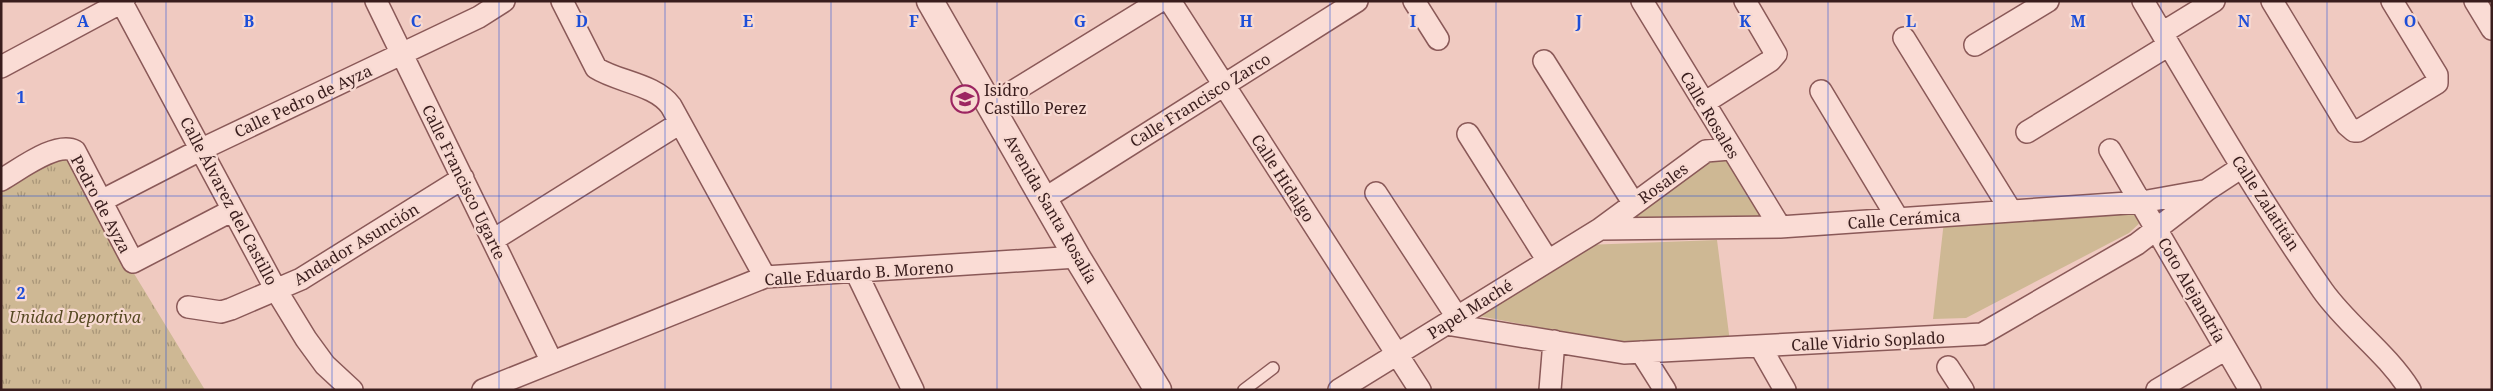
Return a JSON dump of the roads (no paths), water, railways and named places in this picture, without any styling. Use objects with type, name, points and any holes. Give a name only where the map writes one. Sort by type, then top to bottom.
[{"type":"street","name":"Calle Francisco Ugarte","points":[[376,1],[552,362]]},
{"type":"street","name":"Calle Pedro de Ayza","points":[[101,201],[202,149],[479,17],[504,1]]},
{"type":"street","points":[[562,1],[596,68],[660,95],[671,106],[765,278]]},
{"type":"street","name":"Avenida Santa Rosalía","points":[[930,1],[992,105],[1077,257],[1158,390]]},
{"type":"street","points":[[992,105],[1160,1]]},
{"type":"street","name":"Calle Hidalgo","points":[[1170,1],[1420,390]]},
{"type":"street","name":"Calle Francisco Zarco","points":[[1044,199],[1357,1]]},
{"type":"street","points":[[1414,1],[1438,38]]},
{"type":"street","name":"Calle Rosales","points":[[1642,1],[1730,149],[1780,227]]},
{"type":"street","points":[[1704,103],[1770,61],[1776,54],[1745,1]]},
{"type":"street","points":[[1975,44],[2048,1]]},
{"type":"street","name":"Calle Zalatitán","points":[[2143,1],[2242,166],[2324,293],[2399,372],[2410,390]]},
{"type":"street","points":[[2027,132],[2166,39],[2214,1]]},
{"type":"street","points":[[2272,1],[2347,125],[2354,131],[2358,131],[2437,83],[2437,75],[2392,1]]},
{"type":"street","points":[[2475,1],[2492,29]]},
{"type":"street","points":[[1,67],[122,2]]},
{"type":"street","name":"Calle Álvarez del Castillo","points":[[122,2],[276,290],[306,339],[325,365],[352,390]]},
{"type":"street","points":[[1904,38],[2011,211]]},
{"type":"street","points":[[1544,61],[1634,204]]},
{"type":"street","points":[[1820,91],[1898,219]]},
{"type":"street","points":[[493,240],[680,123]]},
{"type":"street","points":[[1468,134],[1548,262]]},
{"type":"street","name":"Pedro de Ayza","points":[[1,180],[54,150],[68,148],[80,157],[133,262],[233,210]]},
{"type":"street","name":"Rosales","points":[[1600,229],[1706,151],[1730,149]]},
{"type":"street","name":"Coto Alejandría","points":[[2110,150],[2250,390]]},
{"type":"street","name":"Calle Vidrio Soplado","points":[[1452,320],[1624,353],[1982,334],[2018,315],[2158,230],[2207,190],[2242,166]]},
{"type":"street","name":"Andador Asunción","points":[[188,307],[221,312],[276,290],[309,274],[463,178]]},
{"type":"street","name":"Calle Cerámica","points":[[1600,229],[1780,227],[2142,202],[2207,190]]},
{"type":"street","points":[[1376,193],[1452,320]]},
{"type":"street","name":"Papel Maché","points":[[1339,390],[1600,229]]},
{"type":"street","name":"Calle Eduardo B. Moreno","points":[[483,390],[765,278],[1077,257]]},
{"type":"street","points":[[856,272],[913,390]]},
{"type":"street","points":[[1550,390],[1554,341]]},
{"type":"street","points":[[1760,346],[1785,390]]},
{"type":"street","name":"Coto Alejandría","points":[[2157,390],[2226,349]]},
{"type":"street","points":[[1641,352],[1665,390]]},
{"type":"street","points":[[1948,366],[1963,390]]},
{"type":"lane","points":[[1244,390],[1273,368]]},
{"type":"place","name":"Isidro Castillo Perez","points":[[965,99]]},
{"type":"park label","name":"Unidad Deportiva","points":[[75,317]]}]
